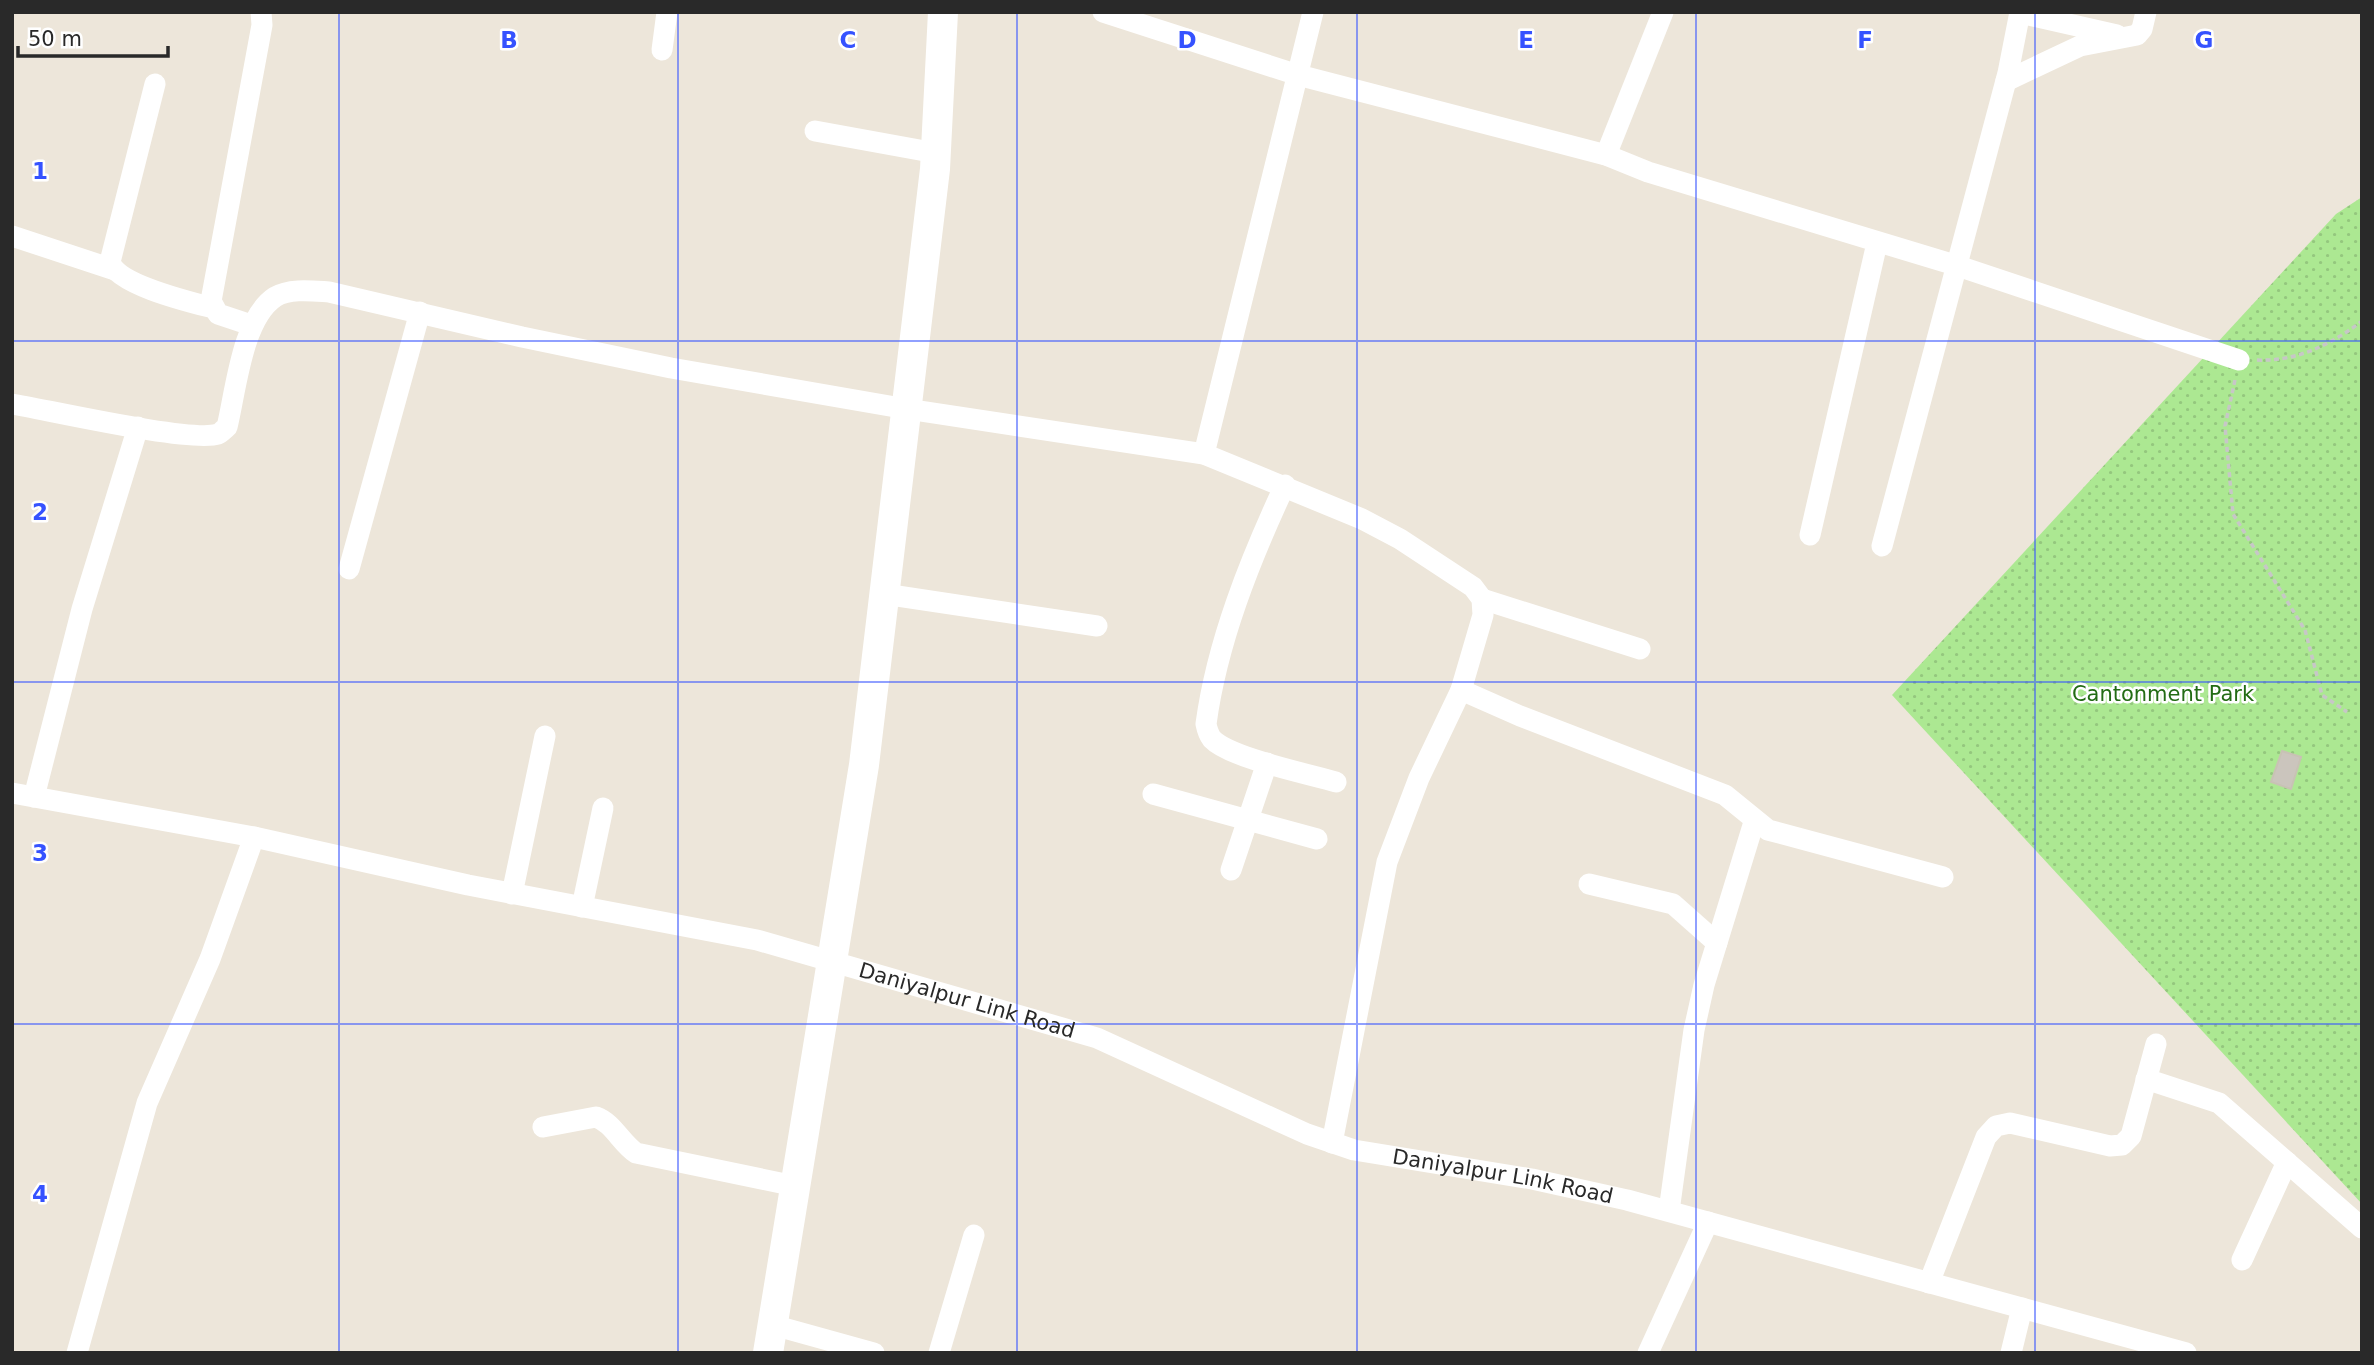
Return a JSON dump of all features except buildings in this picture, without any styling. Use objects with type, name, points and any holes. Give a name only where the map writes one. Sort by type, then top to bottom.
[{"type":"street","points":[[213,308],[213,286],[261,32],[261,12]]},
{"type":"street","points":[[662,50],[667,12]]},
{"type":"street","points":[[874,1353],[770,1339],[864,765],[936,153],[943,12]]},
{"type":"street","points":[[1204,454],[1313,12]]},
{"type":"street","points":[[1606,155],[1663,12]]},
{"type":"street","points":[[2006,81],[2094,41],[2129,38],[2143,29],[2146,12]]},
{"type":"street","points":[[1882,546],[2006,81],[2020,13],[2129,38]]},
{"type":"street","points":[[1115,14],[1298,75],[1606,155],[1648,172],[1955,265],[2239,360]]},
{"type":"street","points":[[112,269],[112,248],[155,84]]},
{"type":"street","points":[[816,131],[936,153]]},
{"type":"street","points":[[12,236],[112,269],[173,298],[213,308],[218,314],[251,325]]},
{"type":"street","points":[[1810,535],[1877,243]]},
{"type":"street","points":[[12,404],[138,427],[207,435],[220,434],[227,427],[251,325],[277,296],[306,290],[329,292],[671,368],[906,409],[1204,454],[1285,485],[1400,539],[1473,587],[1482,599],[1483,615],[1461,690],[1419,778],[1387,862],[1332,1143]]},
{"type":"street","points":[[349,569],[420,312]]},
{"type":"street","points":[[34,797],[82,609],[138,427]]},
{"type":"street","points":[[1285,485],[1256,547],[1231,623],[1206,724],[1211,738],[1223,746],[1267,763],[1336,782]]},
{"type":"street","points":[[884,594],[1097,626]]},
{"type":"street","points":[[1482,599],[1640,649]]},
{"type":"street","points":[[1461,690],[1520,716],[1725,795],[1743,808],[1754,822],[1768,830],[1943,877]]},
{"type":"street","points":[[512,894],[545,736]]},
{"type":"street","points":[[1231,870],[1267,763]]},
{"type":"street","name":"Daniyalpur Link Road","points":[[12,793],[254,837],[512,894],[757,940],[1097,1038],[1332,1143],[1354,1150],[1532,1179],[1669,1211],[2186,1353]]},
{"type":"street","points":[[1153,794],[1317,839]]},
{"type":"street","points":[[582,907],[603,808]]},
{"type":"street","points":[[1669,1211],[1694,1030],[1754,822]]},
{"type":"street","points":[[77,1353],[147,1103],[210,959],[254,837]]},
{"type":"street","points":[[1589,884],[1673,904],[1717,943]]},
{"type":"street","points":[[1929,1283],[1986,1136],[1996,1126],[2010,1123],[2110,1146],[2122,1145],[2131,1136],[2156,1044]]},
{"type":"street","points":[[2146,1079],[2219,1103],[2362,1228]]},
{"type":"street","points":[[542,1127],[596,1117],[604,1120],[626,1147],[636,1153],[795,1186]]},
{"type":"street","points":[[2242,1260],[2287,1162]]},
{"type":"street","points":[[1648,1353],[1708,1222]]},
{"type":"street","points":[[939,1353],[974,1235]]},
{"type":"street","points":[[2011,1353],[2022,1308]]},
{"type":"path","points":[[2347,712],[2322,695],[2305,630],[2233,514],[2225,426],[2239,360],[2276,361],[2316,349],[2362,321]]},
{"type":"green space","name":"Cantonment Park","points":[[2362,197],[2362,1204],[1892,695],[2336,214]]}]
